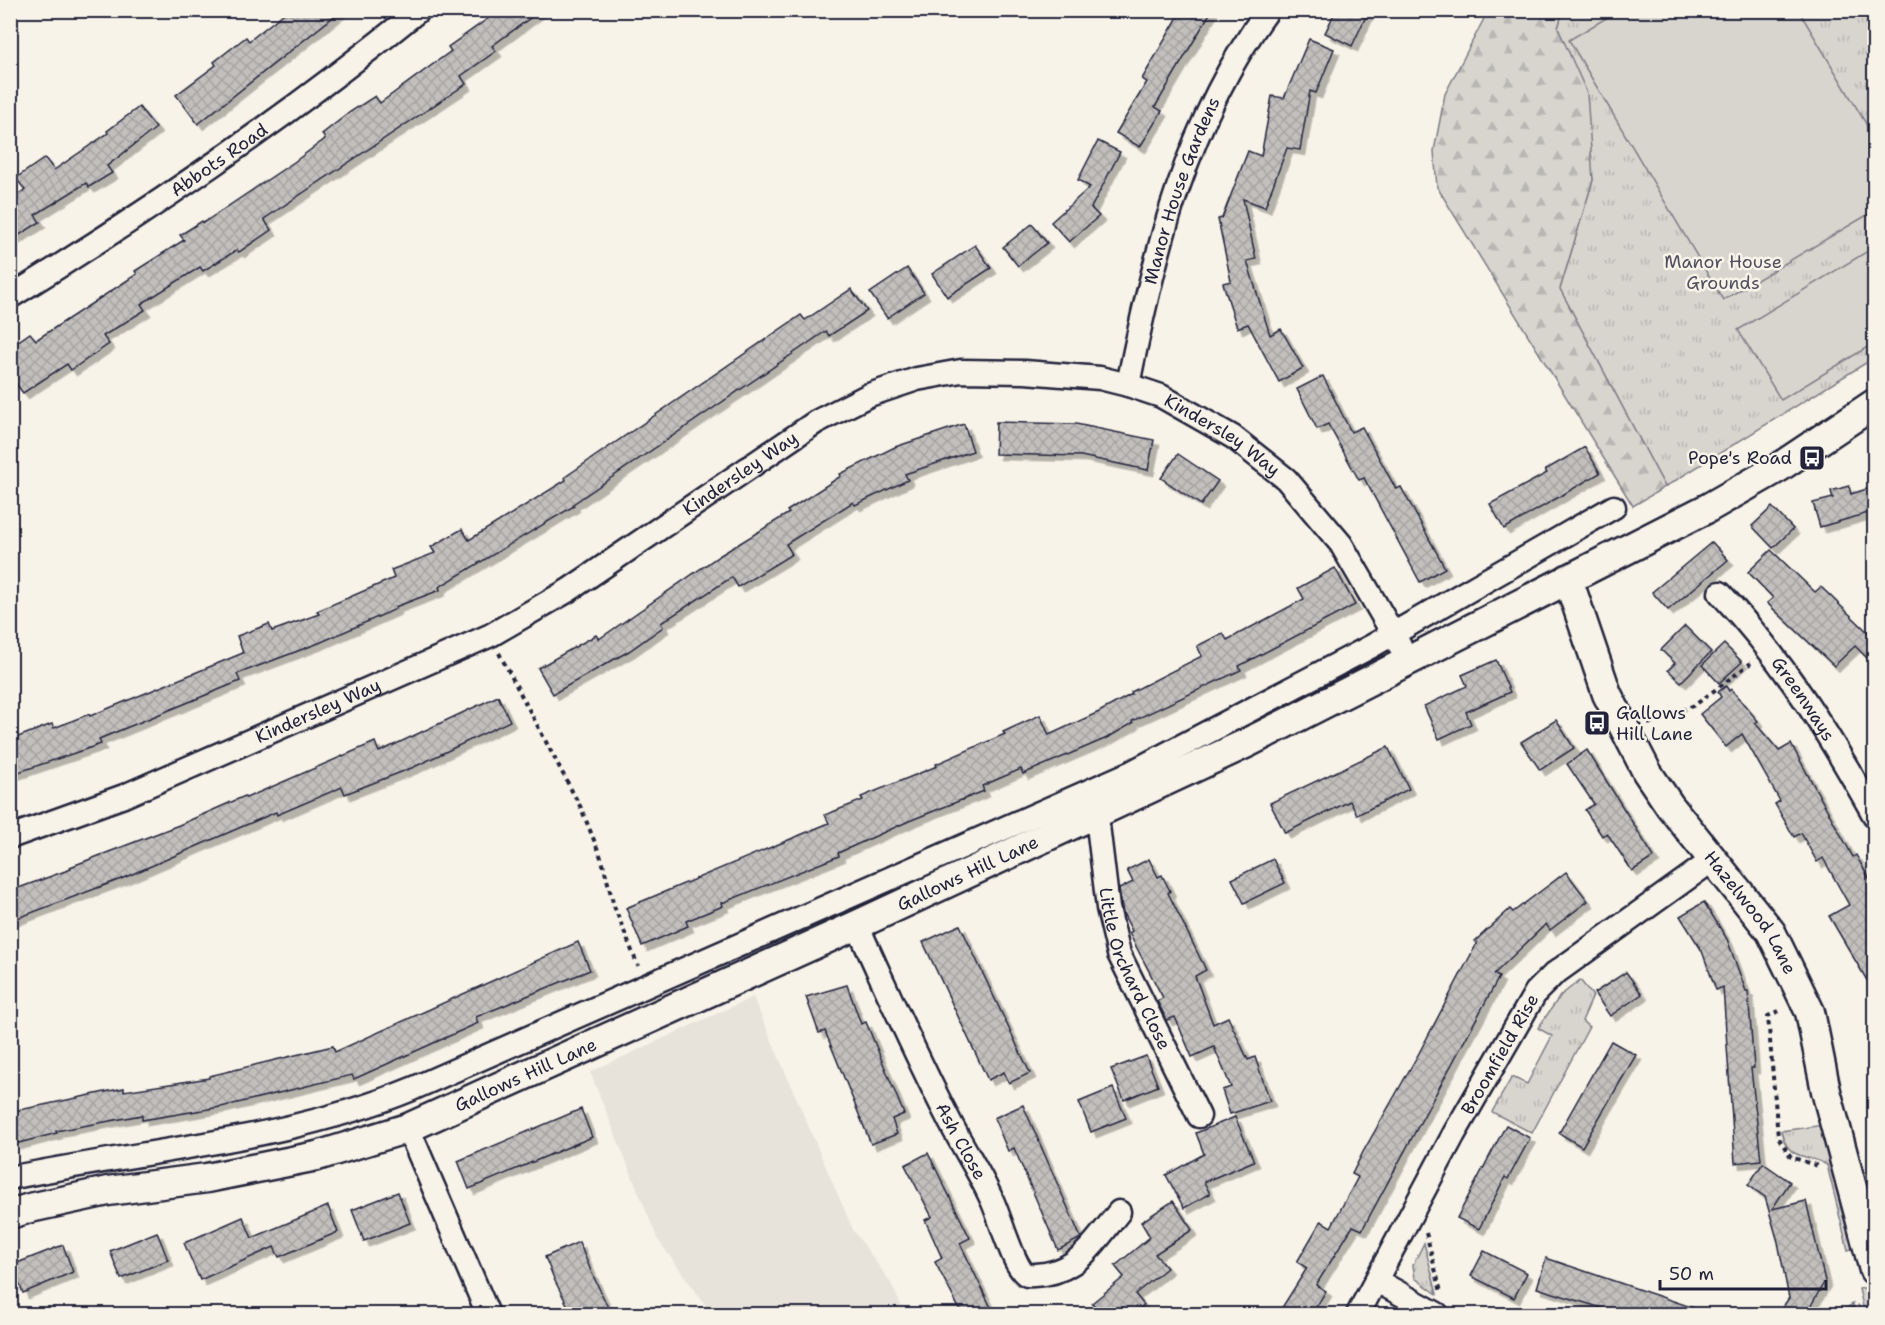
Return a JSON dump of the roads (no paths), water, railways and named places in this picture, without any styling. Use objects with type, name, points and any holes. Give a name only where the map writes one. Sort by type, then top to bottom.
[{"type":"street","name":"Abbots Road","points":[[10,297],[203,174],[351,66],[419,10]]},
{"type":"street","name":"Manor House Gardens","points":[[1128,385],[1168,214],[1186,163],[1209,110],[1268,10]]},
{"type":"street","name":"Kindersley Way","points":[[10,837],[124,796],[491,635],[569,590],[816,422],[869,394],[917,379],[961,371],[1025,372],[1100,378],[1161,396],[1198,415],[1262,457],[1286,479],[1341,544],[1407,660]]},
{"type":"street","name":"Gallows Hill Lane","points":[[10,1214],[108,1191],[207,1178],[317,1156],[408,1128],[857,925],[1247,743],[1708,508],[1778,468],[1875,404]]},
{"type":"street","name":"Gallows Hill Lane","points":[[10,1178],[307,1123],[351,1112],[412,1089],[1122,777],[1394,634],[1614,507]]},
{"type":"street","name":"Hazelwood Lane","points":[[1568,579],[1608,694],[1647,772],[1670,806],[1772,932],[1810,1012],[1826,1091],[1875,1270]]},
{"type":"street","name":"Greenways","points":[[1720,593],[1770,648],[1806,698],[1875,815]]},
{"type":"street","name":"Little Orchard Close","points":[[1094,816],[1098,825],[1108,908],[1119,954],[1199,1116]]},
{"type":"street","name":"Broomfield Rise","points":[[1358,1314],[1454,1134],[1527,1005],[1540,987],[1562,968],[1714,859]]},
{"type":"street","name":"Ash Close","points":[[857,925],[945,1114],[996,1207],[1016,1265],[1028,1275],[1061,1271],[1083,1257],[1093,1229],[1119,1212]]},
{"type":"street","points":[[625,995],[639,1024]]},
{"type":"street","points":[[408,1128],[488,1314]]},
{"type":"street","points":[[1377,1281],[1439,1305]]},
{"type":"place","name":"Pope's Road","points":[[1812,458]]},
{"type":"place","name":"Gallows Hill Lane","points":[[1597,723]]},
{"type":"park label","name":"Manor House Grounds","points":[[1723,272]]}]
